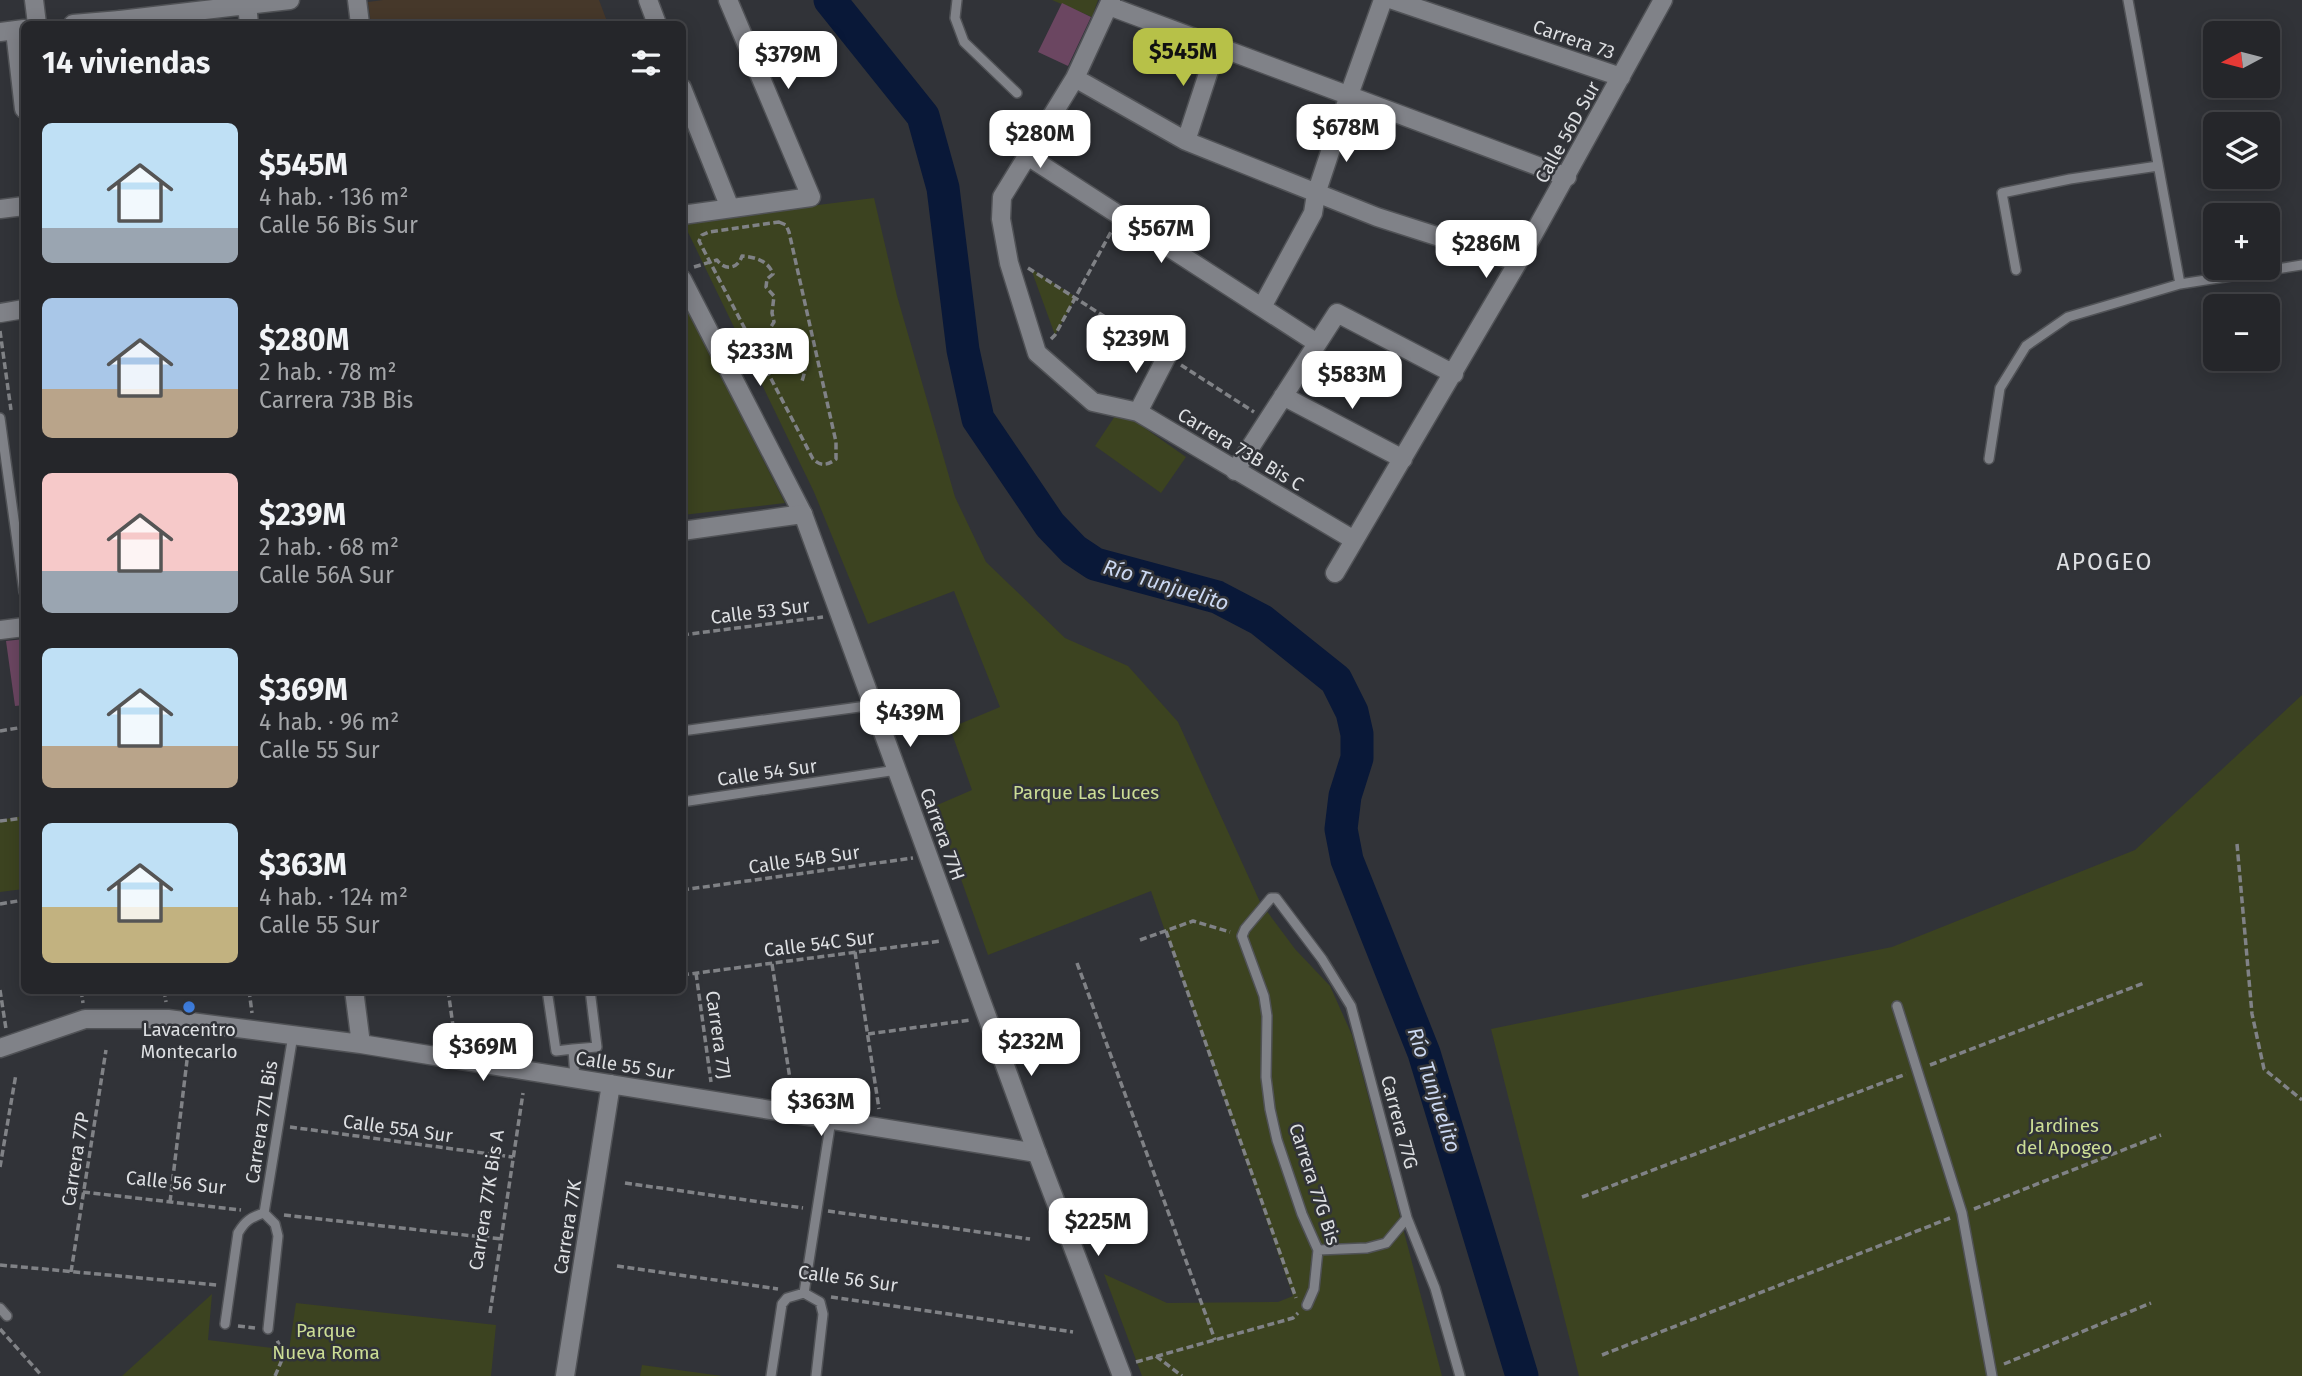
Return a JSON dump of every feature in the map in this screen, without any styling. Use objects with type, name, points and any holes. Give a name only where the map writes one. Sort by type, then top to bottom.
[{"type":"street","points":[[34,0],[37,21]]},
{"type":"street","points":[[127,21],[265,1],[290,0]]},
{"type":"street","points":[[357,0],[360,21]]},
{"type":"street","points":[[648,0],[656,21]]},
{"type":"street","points":[[686,214],[811,197],[728,0]]},
{"type":"street","points":[[1262,307],[1313,213],[1316,194],[1383,0]]},
{"type":"street","name":"Carrera 73","points":[[1393,0],[1621,77]]},
{"type":"street","name":"Calle 56D Sur","points":[[1335,573],[1567,177],[1663,0]]},
{"type":"street","points":[[1037,353],[1009,263],[1001,219],[1002,197],[1075,78],[1110,3],[1217,46],[1567,177]]},
{"type":"street","points":[[247,5],[249,21]]},
{"type":"street","points":[[13,31],[21,88]]},
{"type":"street","points":[[1186,141],[1217,46]]},
{"type":"street","points":[[1075,78],[1186,141],[1377,217],[1518,262]]},
{"type":"street","points":[[686,98],[730,208]]},
{"type":"street","points":[[1026,155],[1317,343]]},
{"type":"street","points":[[0,209],[21,206]]},
{"type":"street","name":"Carrera 77H","points":[[687,274],[728,368],[803,514],[1120,1372]]},
{"type":"street","points":[[0,313],[21,310]]},
{"type":"street","points":[[1235,471],[1337,313],[1454,374]]},
{"type":"street","name":"Carrera 73B Bis C","points":[[1037,353],[1093,402],[1138,412],[1354,540]]},
{"type":"street","points":[[1138,412],[1167,356]]},
{"type":"street","points":[[1283,396],[1402,460]]},
{"type":"street","points":[[686,530],[803,514]]},
{"type":"street","points":[[0,630],[21,626]]},
{"type":"street","points":[[355,994],[361,1044]]},
{"type":"street","name":"Calle 55 Sur","points":[[4,1047],[85,1019],[168,1019],[361,1044],[1037,1153]]},
{"type":"street","name":"Carrera 77K","points":[[565,1376],[611,1084]]},
{"type":"lane","points":[[957,0],[955,18],[964,42],[1017,93]]},
{"type":"lane","points":[[2128,0],[2180,284]]},
{"type":"lane","points":[[2016,270],[2002,193],[2070,179],[2158,166]]},
{"type":"lane","points":[[1989,459],[2000,388],[2026,346],[2068,317],[2180,284],[2302,265]]},
{"type":"lane","points":[[0,418],[21,571]]},
{"type":"lane","points":[[0,518],[13,516]]},
{"type":"lane","points":[[686,730],[874,705]]},
{"type":"lane","name":"Calle 54 Sur","points":[[686,801],[897,770]]},
{"type":"lane","name":"Carrera 77G","points":[[1242,936],[1271,898],[1276,898],[1322,959],[1351,1006],[1407,1218],[1435,1289],[1460,1376]]},
{"type":"lane","name":"Carrera 77G Bis","points":[[1242,936],[1264,996],[1266,1077],[1277,1140],[1295,1196],[1318,1250],[1314,1289],[1307,1304]]},
{"type":"lane","points":[[548,994],[556,1051],[597,1046],[590,994]]},
{"type":"lane","points":[[1897,1006],[1962,1213],[1991,1373]]},
{"type":"lane","name":"Carrera 77L Bis","points":[[225,1324],[238,1234],[251,1217],[264,1213],[293,1034]]},
{"type":"lane","points":[[573,1049],[575,1078]]},
{"type":"lane","points":[[804,1293],[831,1120]]},
{"type":"lane","points":[[264,1213],[275,1224],[278,1236],[268,1329]]},
{"type":"lane","points":[[1318,1250],[1367,1248],[1386,1243],[1407,1218]]},
{"type":"lane","points":[[771,1376],[782,1304],[787,1298],[804,1293],[820,1302],[823,1314],[816,1376]]},
{"type":"lane","points":[[0,1308],[7,1316]]},
{"type":"path","points":[[1037,353],[1055,335],[1121,215]]},
{"type":"path","points":[[771,223],[786,225],[836,442],[836,459],[832,462],[818,464],[813,459],[756,351],[699,241],[705,233],[771,223]]},
{"type":"path","points":[[687,274],[717,260],[723,266],[731,267],[738,263],[742,256],[753,257],[771,268],[773,274],[766,283],[768,291],[774,296],[772,313],[775,322],[768,334],[770,343],[781,351],[794,346],[799,350],[806,365],[803,380]]},
{"type":"path","points":[[1009,263],[1031,268],[1268,421]]},
{"type":"path","points":[[728,368],[770,343]]},
{"type":"path","name":"Calle 53 Sur","points":[[686,634],[840,615]]},
{"type":"path","points":[[0,731],[21,728]]},
{"type":"path","points":[[0,821],[21,818]]},
{"type":"path","points":[[2237,844],[2252,1014],[2264,1069],[2302,1100]]},
{"type":"path","name":"Calle 54B Sur","points":[[686,889],[929,855]]},
{"type":"path","points":[[0,904],[21,900]]},
{"type":"path","points":[[1140,940],[1193,921],[1242,936]]},
{"type":"path","points":[[1120,1372],[1156,1356],[1293,1318],[1307,1304],[1294,1297],[1166,931]]},
{"type":"path","name":"Calle 54C Sur","points":[[686,974],[959,939]]},
{"type":"path","points":[[855,952],[882,1128]]},
{"type":"path","points":[[772,963],[795,1114]]},
{"type":"path","points":[[1077,963],[1215,1340]]},
{"type":"path","name":"Carrera 77J","points":[[696,973],[714,1101]]},
{"type":"path","points":[[1582,1197],[2144,983]]},
{"type":"path","points":[[0,990],[4,1047]]},
{"type":"path","points":[[449,994],[458,1060]]},
{"type":"path","points":[[868,1034],[988,1017]]},
{"type":"path","name":"Carrera 77P","points":[[71,1272],[106,1050]]},
{"type":"path","points":[[170,1202],[188,1052]]},
{"type":"path","points":[[0,1167],[16,1074]]},
{"type":"path","name":"Carrera 77K Bis A","points":[[490,1313],[523,1093]]},
{"type":"path","name":"Calle 55A Sur","points":[[280,1126],[513,1157]]},
{"type":"path","points":[[1602,1355],[2161,1135]]},
{"type":"path","name":"Calle 56 Sur","points":[[83,1192],[264,1213]]},
{"type":"path","points":[[287,1215],[501,1239]]},
{"type":"path","points":[[0,1265],[230,1286]]},
{"type":"path","name":"Calle 56 Sur","points":[[617,1266],[1073,1332]]},
{"type":"path","points":[[1991,1373],[2151,1303]]},
{"type":"path","points":[[0,1329],[41,1376]]},
{"type":"path","points":[[1156,1356],[1182,1376]]},
{"type":"shaded area","points":[[599,0],[607,21],[371,21],[368,2]]},
{"type":"green space","points":[[1052,0],[1098,0],[1092,17]]},
{"type":"green space","name":"Parque Las Luces","points":[[874,198],[897,296],[955,497],[986,562],[1065,638],[1128,666],[1178,722],[1260,902],[1295,949],[1330,986],[1352,1035],[1442,1376],[1142,1376],[1104,1274],[1167,1303],[1278,1302],[1293,1296],[1151,891],[988,955],[935,806],[972,790],[950,728],[1000,707],[954,591],[868,624],[814,492],[686,228],[686,222]]},
{"type":"green space","points":[[1031,269],[1076,297],[1055,335]]},
{"type":"green space","points":[[686,308],[785,503],[686,515]]},
{"type":"green space","points":[[1119,410],[1186,457],[1161,493],[1095,446]]},
{"type":"green space","name":"Jardines del Apogeo","points":[[2302,695],[2302,1376],[1579,1376],[1491,1029],[1892,947],[2135,850]]},
{"type":"green space","points":[[21,816],[21,889],[0,892],[0,820]]},
{"type":"green space","name":"Parque Nueva Roma","points":[[212,1294],[208,1340],[289,1350],[296,1303],[496,1325],[491,1376],[122,1376]]},
{"type":"green space","points":[[642,1365],[722,1376],[640,1376]]},
{"type":"building","points":[[1062,3],[1091,17],[1068,66],[1038,52]]},
{"type":"building","points":[[21,639],[21,705],[15,706],[6,641]]},
{"type":"waterway","name":"Río Tunjuelito","points":[[830,0],[923,116],[943,188],[963,350],[978,419],[1050,525],[1074,550],[1095,564],[1217,597],[1261,620],[1336,680],[1352,712],[1357,734],[1357,758],[1345,796],[1341,829],[1347,860],[1424,1053],[1522,1376]]},
{"type":"place","name":"Lavacentro Montecarlo","points":[[189,1007]]},
{"type":"district","name":"APOGEO","points":[[2105,562]]}]
